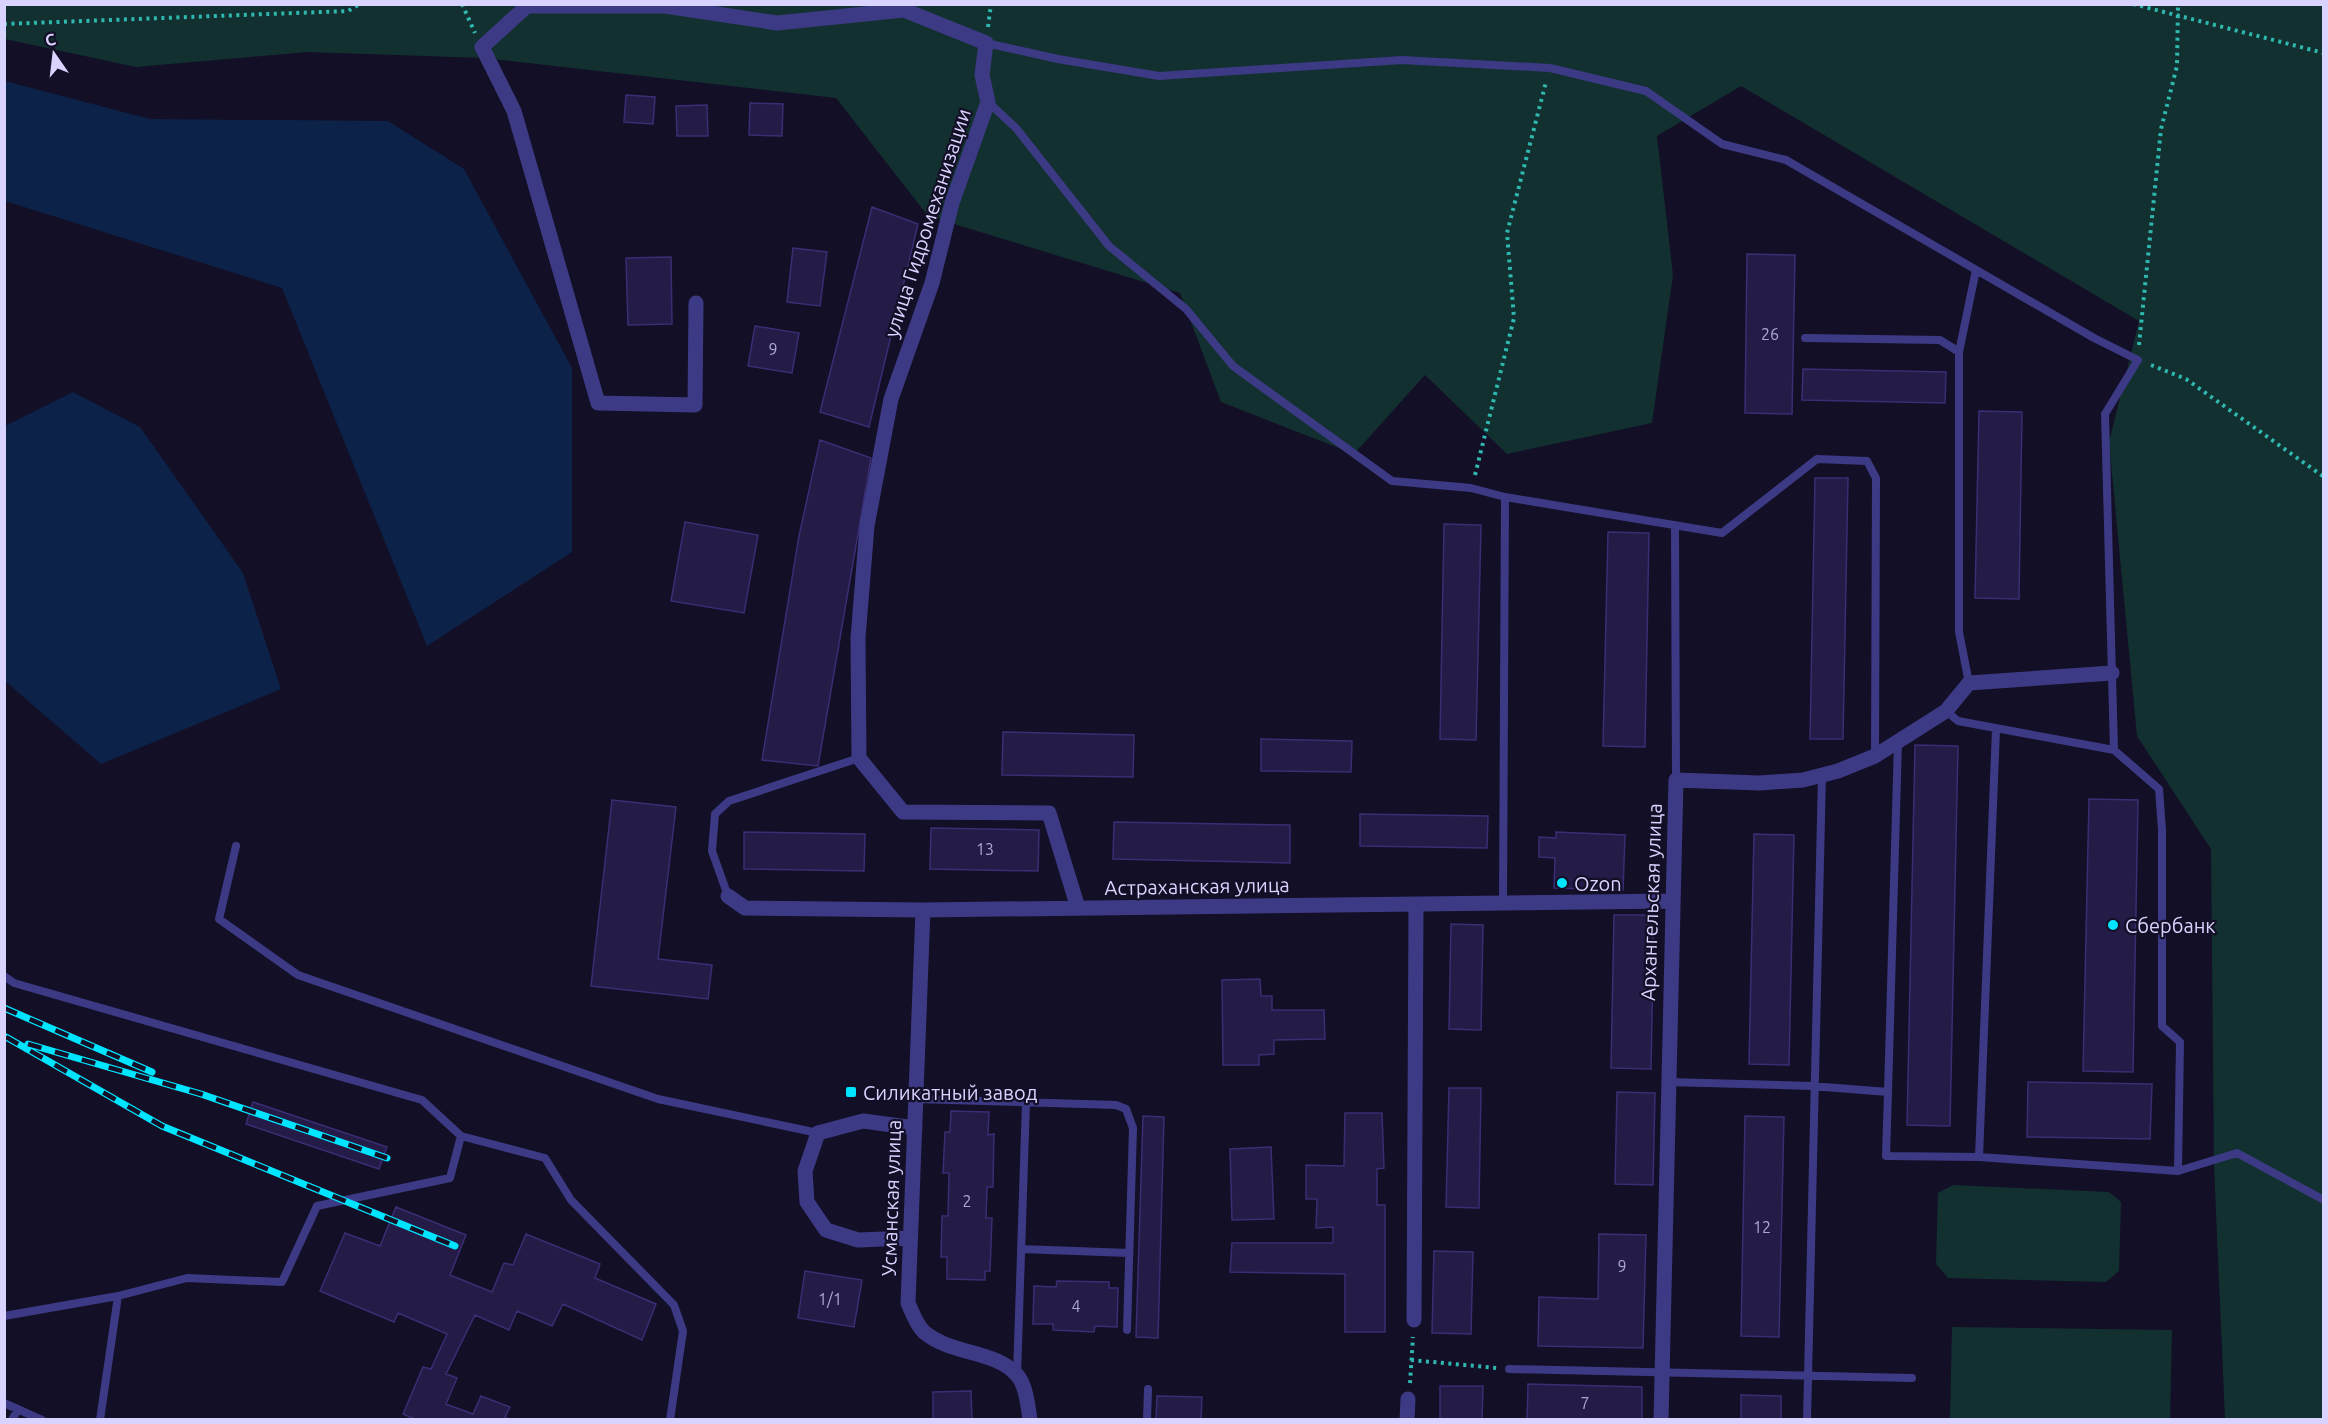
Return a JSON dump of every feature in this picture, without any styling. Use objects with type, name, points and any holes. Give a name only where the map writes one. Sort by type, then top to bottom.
[{"type":"street","points":[[696,303],[694,405],[598,403],[513,111],[482,47],[527,6],[665,6],[777,23],[904,10],[986,43]]},
{"type":"street","name":"улица Гидромеханизации","points":[[859,758],[858,638],[867,526],[891,399],[932,283],[952,203],[988,102],[982,75],[986,43]]},
{"type":"street","points":[[1969,683],[2112,673]]},
{"type":"street","name":"Архангельская улица","points":[[1661,1419],[1671,902],[1676,780],[1759,783],[1803,780],[1822,775],[1875,756],[1898,742],[1946,711],[1969,683]]},
{"type":"street","points":[[859,758],[903,812],[1049,813],[1078,908]]},
{"type":"street","name":"Астраханская улица","points":[[728,896],[746,908],[923,910],[1671,902]]},
{"type":"street","points":[[1414,1320],[1416,905]]},
{"type":"street","name":"Усманская улица","points":[[923,910],[908,1303],[922,1330],[947,1347],[988,1357],[1017,1375]]},
{"type":"street","points":[[910,1238],[858,1240],[826,1230],[807,1202],[805,1171],[818,1133],[863,1121],[915,1128]]},
{"type":"street","points":[[1017,1375],[1026,1397],[1030,1419]]},
{"type":"street","points":[[1407,1419],[1408,1399]]},
{"type":"lane","points":[[986,43],[1058,59],[1159,76],[1402,60],[1550,68],[1646,91],[1722,144],[1786,160],[2138,360],[2105,414],[2114,750]]},
{"type":"lane","points":[[988,102],[1016,128],[1109,246],[1186,309],[1233,366],[1392,481],[1471,488],[1505,497],[1722,533],[1817,459],[1867,461],[1876,478],[1875,756]]},
{"type":"lane","points":[[1969,683],[1959,632],[1959,352],[1976,270]]},
{"type":"lane","points":[[1805,338],[1940,340],[1959,352]]},
{"type":"lane","points":[[1503,904],[1505,497]]},
{"type":"lane","points":[[1675,525],[1676,780]]},
{"type":"lane","points":[[1946,711],[1958,721],[2114,750],[2159,789],[2162,830],[2162,1026],[2180,1042],[2178,1171]]},
{"type":"lane","points":[[1979,1158],[1996,729]]},
{"type":"lane","points":[[1898,742],[1887,1156],[1979,1158],[2178,1171],[2237,1154],[2324,1200]]},
{"type":"lane","points":[[728,896],[711,851],[715,814],[729,801],[859,758]]},
{"type":"lane","points":[[1807,1419],[1822,775]]},
{"type":"lane","points":[[236,846],[219,919],[298,975],[658,1100],[818,1133]]},
{"type":"lane","points":[[4,976],[14,983],[422,1100],[461,1136],[545,1158],[571,1200],[674,1305],[683,1330],[670,1419]]},
{"type":"lane","points":[[1668,1082],[1815,1086],[1888,1092]]},
{"type":"lane","points":[[916,1100],[1116,1105],[1126,1109],[1133,1128],[1127,1330]]},
{"type":"lane","points":[[1017,1375],[1026,1102]]},
{"type":"lane","points":[[4,1316],[118,1296],[187,1278],[282,1282],[317,1206],[450,1178],[461,1136]]},
{"type":"lane","points":[[1021,1250],[1129,1253]]},
{"type":"lane","points":[[100,1419],[118,1296]]},
{"type":"lane","points":[[1509,1369],[1912,1378]]},
{"type":"lane","points":[[1147,1419],[1148,1389]]},
{"type":"lane","points":[[4,1403],[42,1419]]},
{"type":"lane","points":[[12,1419],[18,1409]]},
{"type":"path","points":[[348,11],[353,4]]},
{"type":"path","points":[[4,24],[348,11],[360,4]]},
{"type":"path","points":[[462,4],[482,47]]},
{"type":"path","points":[[2133,4],[2324,53]]},
{"type":"path","points":[[2178,4],[2176,15],[2177,66],[2161,129],[2138,360],[2186,379],[2324,477]]},
{"type":"path","points":[[1471,488],[1514,318],[1507,233],[1550,68]]},
{"type":"path","points":[[1408,1399],[1414,1320]]},
{"type":"path","points":[[1411,1360],[1509,1369]]},
{"type":"green space","points":[[5,4],[2323,5],[2323,1419],[2225,1419],[2214,1166],[2211,849],[2137,736],[2109,442],[2139,321],[1741,86],[1657,136],[1673,275],[1652,423],[1507,454],[1425,375],[1354,454],[1221,402],[1180,293],[928,216],[836,98],[484,58],[307,52],[136,67],[5,39]]},
{"type":"green space","points":[[1953,1185],[2109,1192],[2121,1202],[2119,1271],[2106,1282],[1948,1278],[1936,1264],[1938,1193]]},
{"type":"green space","points":[[1952,1327],[2172,1330],[2170,1419],[1950,1419]]},
{"type":"water","points":[[5,81],[150,119],[388,121],[464,169],[572,368],[572,552],[427,646],[282,288],[5,201]]},
{"type":"water","points":[[73,392],[140,427],[243,573],[281,689],[101,764],[5,681],[5,426]]},
{"type":"building","points":[[626,95],[655,97],[653,124],[624,122]]},
{"type":"building","points":[[750,103],[783,104],[782,136],[749,135]]},
{"type":"building","points":[[707,105],[708,136],[677,136],[676,106]]},
{"type":"building","points":[[872,207],[918,224],[869,427],[820,412]]},
{"type":"building","points":[[793,248],[827,252],[820,306],[787,302]]},
{"type":"building","points":[[1747,254],[1795,255],[1792,414],[1745,413]]},
{"type":"building","points":[[671,257],[672,324],[628,325],[626,258]]},
{"type":"building","points":[[755,326],[799,333],[792,373],[748,366]]},
{"type":"building","points":[[1803,369],[1946,372],[1945,403],[1802,400]]},
{"type":"building","points":[[1979,411],[2022,412],[2019,599],[1975,598]]},
{"type":"building","points":[[820,440],[871,458],[818,766],[762,760],[799,536]]},
{"type":"building","points":[[1815,478],[1848,478],[1843,739],[1810,739]]},
{"type":"building","points":[[685,522],[758,535],[744,613],[671,601]]},
{"type":"building","points":[[1444,524],[1481,525],[1476,740],[1440,739]]},
{"type":"building","points":[[1608,532],[1649,533],[1645,747],[1603,746]]},
{"type":"building","points":[[1003,732],[1134,735],[1133,777],[1002,775]]},
{"type":"building","points":[[1261,739],[1352,741],[1351,772],[1261,771]]},
{"type":"building","points":[[1915,745],[1958,746],[1950,1126],[1907,1125]]},
{"type":"building","points":[[2089,799],[2138,800],[2133,1072],[2083,1071]]},
{"type":"building","points":[[612,800],[676,807],[658,959],[712,965],[708,999],[591,986]]},
{"type":"building","points":[[1360,814],[1488,816],[1487,848],[1360,846]]},
{"type":"building","points":[[1114,822],[1290,825],[1290,863],[1113,859]]},
{"type":"building","points":[[931,828],[1039,830],[1038,871],[930,869]]},
{"type":"building","points":[[744,832],[865,834],[864,871],[744,869]]},
{"type":"building","points":[[1556,832],[1625,835],[1623,890],[1554,888],[1555,858],[1539,857],[1539,837],[1556,838]]},
{"type":"building","points":[[1754,834],[1794,835],[1789,1065],[1749,1064]]},
{"type":"building","points":[[1614,915],[1654,915],[1651,1069],[1611,1068]]},
{"type":"building","points":[[1451,924],[1483,925],[1481,1030],[1449,1029]]},
{"type":"building","points":[[1260,979],[1261,996],[1272,996],[1272,1010],[1324,1010],[1325,1039],[1274,1040],[1274,1054],[1259,1055],[1259,1065],[1223,1065],[1222,980]]},
{"type":"building","points":[[2028,1082],[2152,1084],[2150,1139],[2027,1137]]},
{"type":"building","points":[[1449,1088],[1481,1088],[1479,1208],[1446,1207]]},
{"type":"building","points":[[1617,1092],[1655,1093],[1653,1185],[1615,1184]]},
{"type":"building","points":[[253,1102],[387,1147],[379,1169],[246,1124]]},
{"type":"building","points":[[951,1111],[989,1112],[988,1135],[994,1134],[993,1187],[987,1187],[986,1218],[992,1218],[990,1271],[985,1271],[985,1280],[947,1279],[947,1257],[941,1257],[942,1216],[948,1216],[949,1173],[943,1173],[945,1132],[950,1132]]},
{"type":"building","points":[[1345,1113],[1382,1113],[1384,1168],[1377,1169],[1377,1205],[1385,1205],[1385,1332],[1345,1332],[1345,1274],[1230,1272],[1232,1243],[1333,1243],[1333,1227],[1316,1228],[1317,1199],[1306,1199],[1306,1165],[1344,1166]]},
{"type":"building","points":[[1143,1116],[1164,1117],[1158,1338],[1136,1337]]},
{"type":"building","points":[[1745,1116],[1784,1117],[1779,1337],[1741,1336]]},
{"type":"building","points":[[1271,1147],[1274,1219],[1232,1220],[1230,1149]]},
{"type":"building","points":[[396,1207],[466,1235],[450,1275],[492,1292],[504,1263],[513,1265],[526,1234],[600,1264],[595,1278],[656,1304],[642,1340],[563,1304],[552,1326],[517,1311],[509,1330],[475,1315],[446,1374],[457,1378],[446,1404],[473,1414],[481,1396],[510,1407],[505,1417],[511,1420],[417,1420],[403,1414],[423,1367],[431,1369],[447,1334],[398,1313],[394,1322],[320,1291],[345,1233],[380,1246]]},
{"type":"building","points":[[1599,1234],[1646,1235],[1643,1348],[1538,1346],[1539,1297],[1598,1299]]},
{"type":"building","points":[[1434,1251],[1473,1252],[1471,1334],[1432,1333]]},
{"type":"building","points":[[805,1271],[862,1280],[854,1327],[798,1318]]},
{"type":"building","points":[[1057,1281],[1109,1282],[1109,1288],[1118,1288],[1117,1327],[1095,1326],[1094,1332],[1053,1330],[1053,1324],[1033,1324],[1034,1286],[1056,1287]]},
{"type":"building","points":[[1528,1384],[1642,1387],[1642,1420],[1527,1420]]},
{"type":"building","points":[[1440,1386],[1483,1386],[1482,1420],[1440,1420]]},
{"type":"building","points":[[971,1391],[972,1420],[933,1420],[933,1392]]},
{"type":"building","points":[[1741,1395],[1781,1396],[1781,1420],[1741,1420]]},
{"type":"building","points":[[1157,1396],[1202,1397],[1201,1420],[1156,1420]]},
{"type":"railway","points":[[4,1008],[152,1072]]},
{"type":"railway","points":[[6,1037],[162,1126],[455,1246]]},
{"type":"railway","points":[[28,1044],[201,1094],[387,1158]]},
{"type":"place","name":"Ozon","points":[[1562,883]]},
{"type":"place","name":"Сбербанк","points":[[2113,925]]},
{"type":"place","name":"Силикатный завод","points":[[851,1092]]}]
